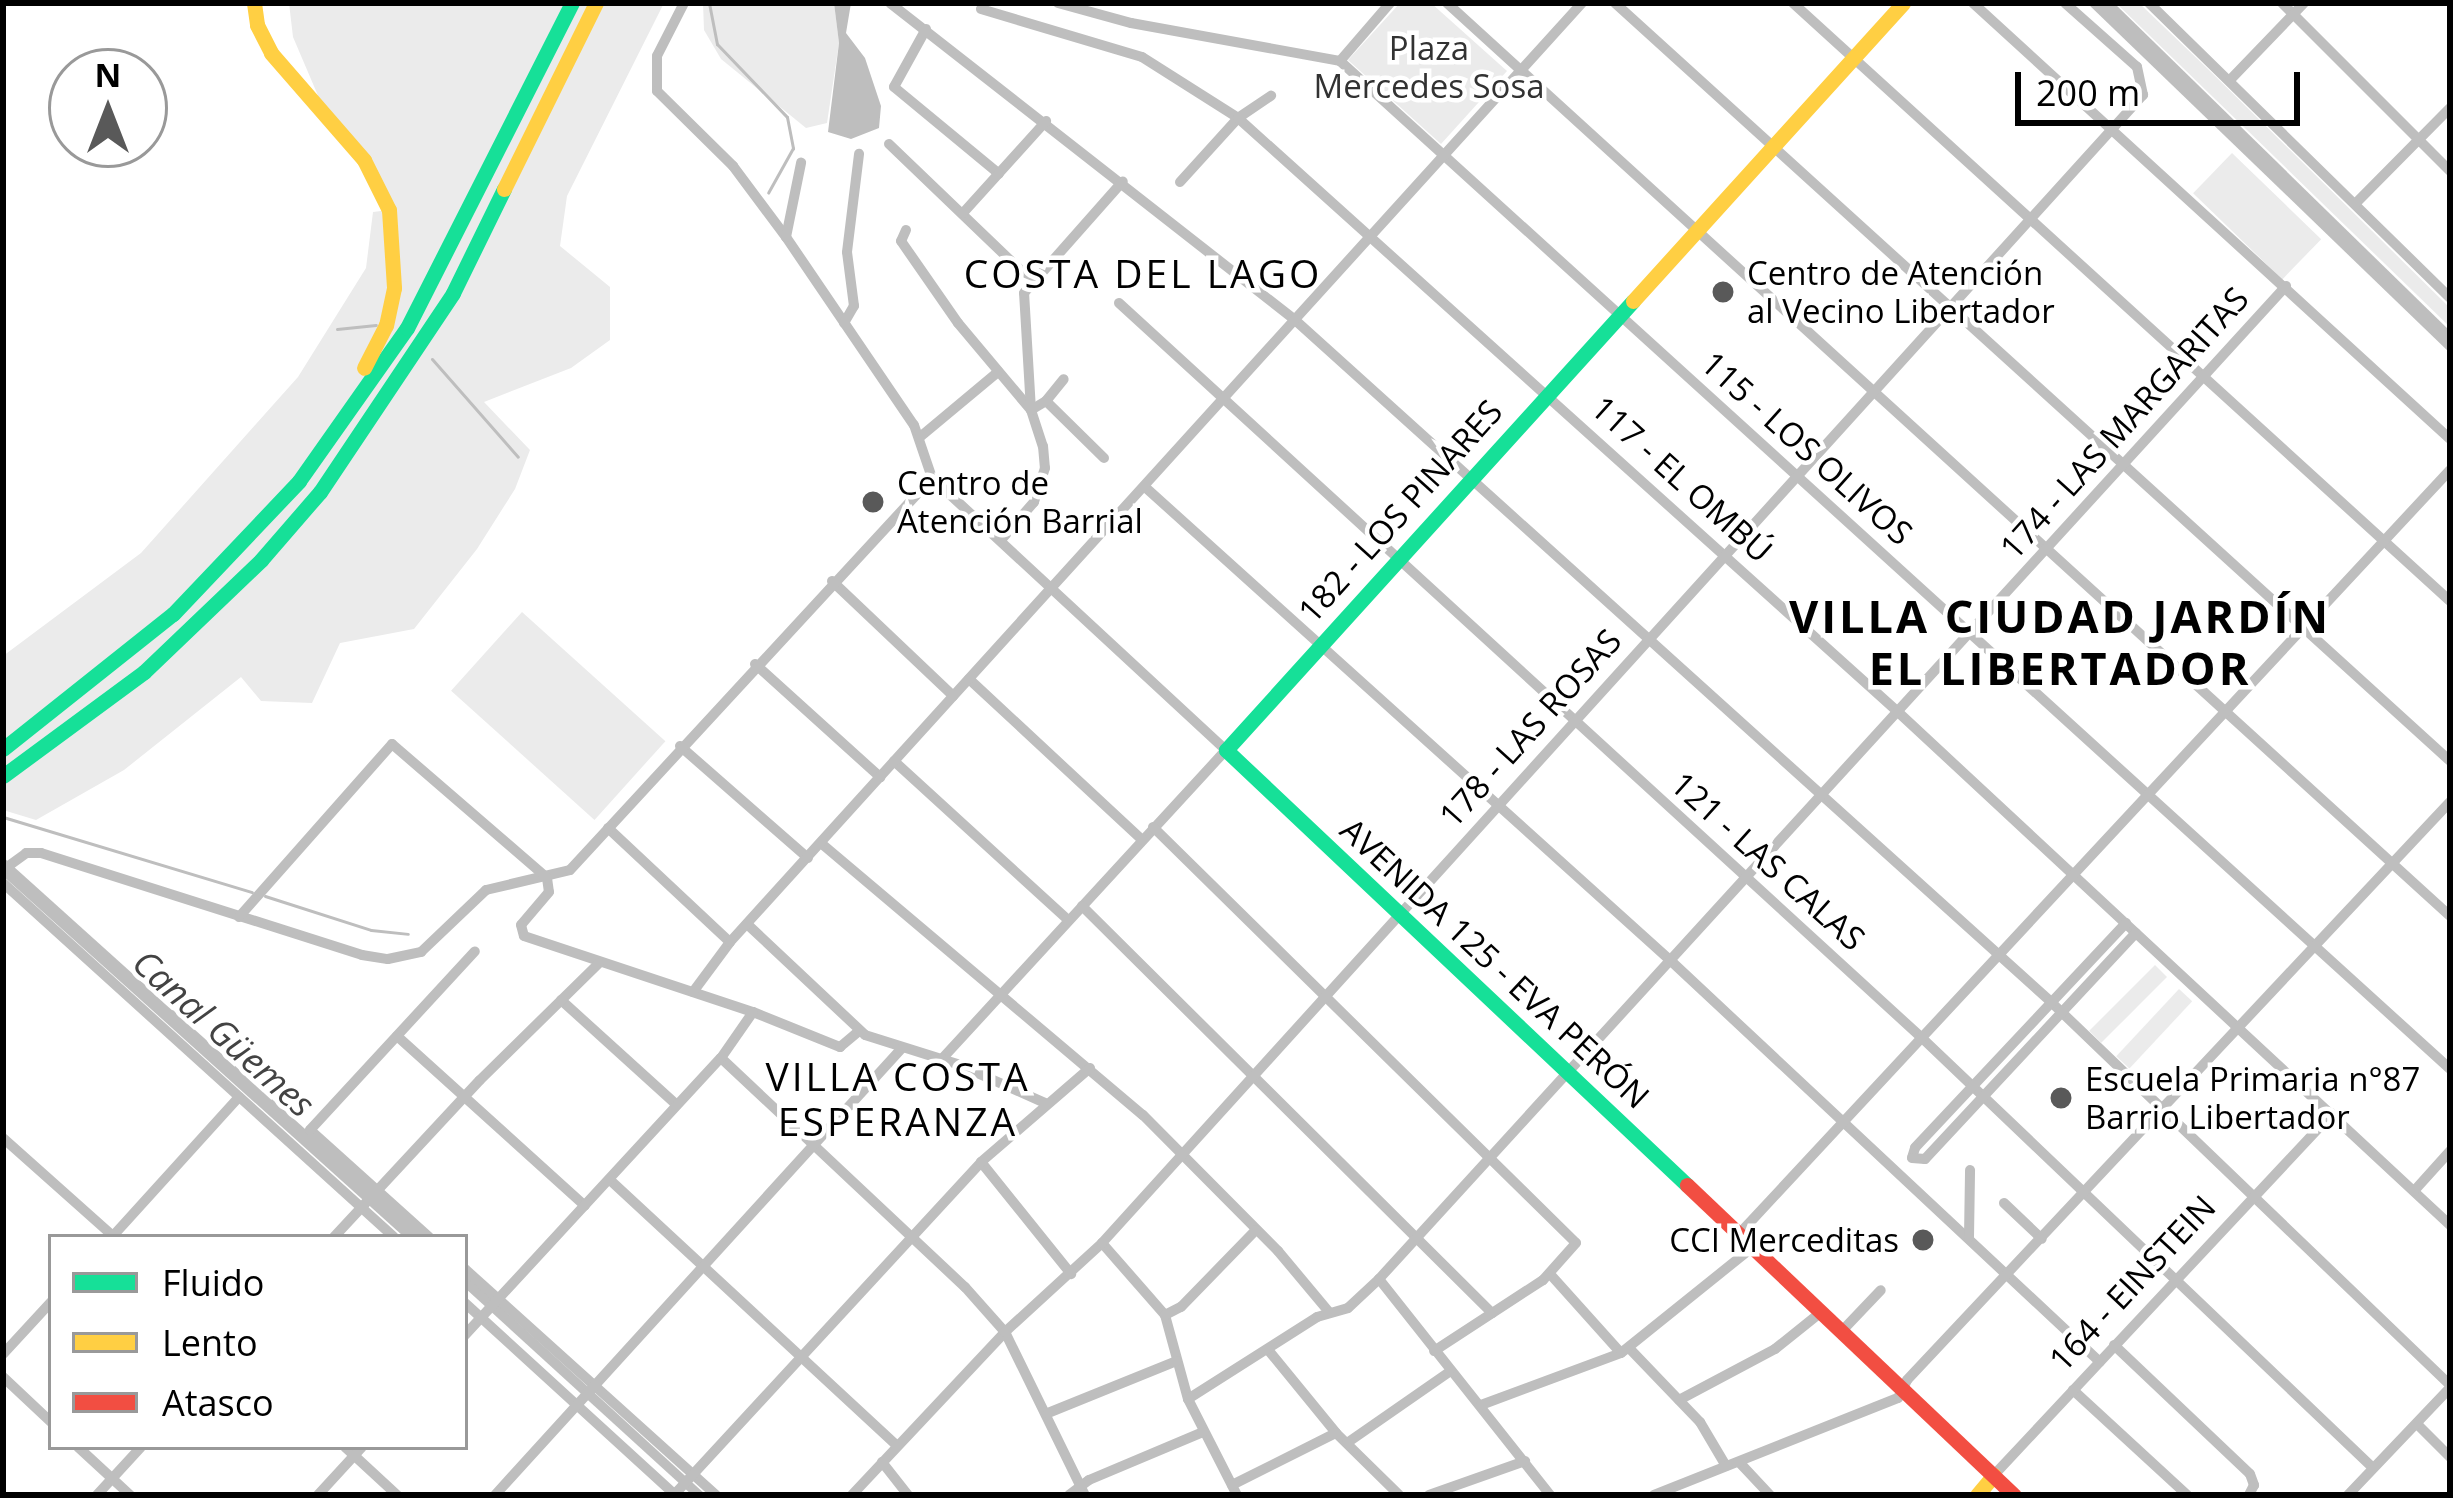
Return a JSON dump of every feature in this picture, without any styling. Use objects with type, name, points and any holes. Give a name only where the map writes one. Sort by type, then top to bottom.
[{"type":"main road","points":[[254,3],[272,53],[373,173],[389,210],[395,243],[394,288],[380,338],[274,510]]},
{"type":"main road","points":[[3,749],[173,614],[274,510],[407,328],[572,3]]},
{"type":"main road","points":[[3,776],[160,657],[320,492],[453,292],[596,3]]},
{"type":"main road","name":"182 - LOS PINARES","points":[[1226,749],[1903,3]]},
{"type":"main road","name":"AVENIDA 125 - EVA PERÓN","points":[[1226,749],[2014,1495]]},
{"type":"main road","name":"164 - EINSTEIN","points":[[1977,1495],[1994,1475]]},
{"type":"street","points":[[8,865],[41,853],[362,955],[399,959],[430,947],[486,890],[509,880],[564,874],[932,478],[920,436],[786,237],[733,166],[657,91],[657,56],[684,3]]},
{"type":"street","points":[[890,3],[1295,320],[2062,1013],[2450,1387],[2348,1495]]},
{"type":"street","points":[[1058,3],[1131,22],[1340,61],[1390,3]]},
{"type":"street","points":[[1447,3],[2450,916]]},
{"type":"street","points":[[693,992],[730,942],[1582,3]]},
{"type":"street","points":[[1615,3],[2450,761]]},
{"type":"street","points":[[1793,3],[2450,601]]},
{"type":"street","points":[[1973,3],[2450,439]]},
{"type":"street","name":"178 - LAS ROSAS","points":[[852,1495],[1005,1331],[1102,1243],[2143,95],[2137,67],[2066,3]]},
{"type":"street","points":[[2149,3],[2450,298]]},
{"type":"street","points":[[2282,3],[2450,171]]},
{"type":"street","points":[[2230,80],[2304,3]]},
{"type":"street","name":"117 - EL OMBÚ","points":[[981,10],[1142,57],[1238,118],[1898,712],[2450,1225]]},
{"type":"street","points":[[926,29],[894,87],[999,174]]},
{"type":"street","name":"115 - LOS OLIVOS","points":[[1340,61],[2450,1069]]},
{"type":"street","points":[[1180,182],[1238,118],[1271,96]]},
{"type":"street","points":[[2356,204],[2450,109]]},
{"type":"street","points":[[963,213],[1046,121]]},
{"type":"street","points":[[889,144],[1031,280]]},
{"type":"street","points":[[844,323],[854,306],[847,252],[859,154]]},
{"type":"street","points":[[786,237],[801,163]]},
{"type":"street","points":[[1001,540],[1034,502],[1045,468],[1031,410],[1024,311],[1031,280],[1123,181]]},
{"type":"street","points":[[906,230],[901,241],[1031,410]]},
{"type":"street","name":"174 - LAS MARGARITAS","points":[[1188,1399],[1329,1312],[1348,1309],[1379,1279],[2286,286]]},
{"type":"street","name":"121 - LAS CALAS","points":[[1119,304],[1922,1038],[2373,1468]]},
{"type":"street","points":[[920,436],[998,372]]},
{"type":"street","points":[[1031,410],[1046,401],[1064,379]]},
{"type":"street","points":[[1046,401],[1104,458]]},
{"type":"street","points":[[1739,1233],[2450,470]]},
{"type":"street","name":"AVENIDA 125 - EVA PERÓN","points":[[932,478],[1226,749]]},
{"type":"street","points":[[1145,487],[1844,1120],[2100,1362]]},
{"type":"street","points":[[832,581],[953,696]]},
{"type":"street","points":[[755,664],[880,777]]},
{"type":"street","points":[[969,679],[1142,840]]},
{"type":"street","points":[[239,917],[392,744],[547,878],[549,892],[523,921],[524,936],[753,1012],[840,1048],[860,1031]]},
{"type":"street","points":[[680,746],[808,858]]},
{"type":"street","name":"182 - LOS PINARES","points":[[942,1059],[1226,749]]},
{"type":"street","points":[[894,761],[1068,920]]},
{"type":"street","points":[[1654,1495],[1879,1409],[1902,1391],[2450,802]]},
{"type":"street","points":[[1154,827],[1577,1246],[1550,1274],[1434,1351]]},
{"type":"street","points":[[608,828],[730,942]]},
{"type":"street","points":[[822,844],[934,944],[1002,993],[1090,1068],[1182,1154],[1329,1312]]},
{"type":"street","points":[[3,883],[391,1234]]},
{"type":"street","points":[[1082,906],[1492,1313]]},
{"type":"street","points":[[2126,923],[1915,1148],[1912,1158],[1924,1159],[2136,933]]},
{"type":"street","points":[[747,924],[860,1031],[942,1059],[1045,1103]]},
{"type":"street","points":[[425,1234],[310,1130],[476,951]]},
{"type":"street","points":[[337,1234],[465,1096],[599,963]]},
{"type":"street","points":[[561,1000],[676,1105]]},
{"type":"street","points":[[468,1332],[721,1058],[753,1012]]},
{"type":"street","points":[[397,1036],[585,1206]]},
{"type":"street","points":[[495,1495],[902,1048]]},
{"type":"street","points":[[721,1058],[1005,1331],[1083,1490]]},
{"type":"street","points":[[468,1274],[490,1308],[578,1403],[675,1493],[980,1162],[1090,1068]]},
{"type":"street","points":[[116,1234],[239,1097]]},
{"type":"street","name":"164 - EINSTEIN","points":[[1994,1475],[2332,1114]]},
{"type":"street","points":[[3,1138],[110,1234]]},
{"type":"street","points":[[2414,1191],[2450,1151]]},
{"type":"street","points":[[980,1162],[1071,1274]]},
{"type":"street","points":[[1969,1237],[1970,1171]]},
{"type":"street","points":[[610,1180],[897,1446]]},
{"type":"street","points":[[2003,1203],[2042,1239]]},
{"type":"street","points":[[1165,1315],[1180,1307],[1256,1230]]},
{"type":"street","points":[[1102,1243],[1165,1315],[1188,1399],[1234,1490],[1336,1433]]},
{"type":"street","points":[[1481,1405],[1625,1351],[1753,1247]]},
{"type":"street","points":[[1550,1274],[1700,1422],[1726,1466]]},
{"type":"street","points":[[1379,1279],[1550,1495]]},
{"type":"street","points":[[1840,1334],[1881,1290]]},
{"type":"street","points":[[468,1304],[490,1308],[594,1387],[716,1495]]},
{"type":"street","points":[[3,1354],[48,1305]]},
{"type":"street","points":[[1679,1400],[1775,1349],[1820,1313]]},
{"type":"street","points":[[2114,1346],[2250,1474],[2254,1485],[2249,1495]]},
{"type":"street","points":[[1270,1351],[1336,1433],[1399,1495]]},
{"type":"street","points":[[1048,1413],[1177,1361]]},
{"type":"street","points":[[1347,1443],[1449,1372]]},
{"type":"street","points":[[3,1377],[48,1419]]},
{"type":"street","points":[[2073,1390],[2187,1495]]},
{"type":"street","points":[[2416,1424],[2450,1456]]},
{"type":"street","points":[[1069,1495],[1203,1432]]},
{"type":"street","points":[[81,1450],[130,1495]]},
{"type":"street","points":[[97,1495],[138,1450]]},
{"type":"street","points":[[318,1495],[354,1450],[397,1495]]},
{"type":"street","points":[[1429,1495],[1525,1461]]},
{"type":"street","points":[[882,1462],[908,1495]]},
{"type":"street","points":[[1739,1462],[1770,1495]]},
{"type":"street","points":[[1749,1495],[1759,1484]]},
{"type":"green space","points":[[289,3],[664,3],[567,196],[560,246],[610,287],[610,340],[571,368],[484,402],[530,450],[515,489],[477,549],[414,629],[340,643],[312,703],[261,701],[241,677],[124,770],[36,820],[3,810],[3,656],[141,553],[298,377],[366,268],[373,212],[389,210],[325,112],[293,37]]},
{"type":"green space","points":[[703,3],[834,3],[839,43],[827,123],[806,128],[721,59],[704,30]]},
{"type":"green space","name":"Plaza Mercedes Sosa","points":[[1400,3],[1431,3],[1507,71],[1441,144],[1348,60]]},
{"type":"green space","points":[[2116,3],[2139,3],[2208,69],[2450,308],[2450,327]]},
{"type":"green space","points":[[2232,153],[2321,239],[2282,279],[2193,193]]},
{"type":"green space","points":[[522,612],[665,741],[594,820],[451,691]]},
{"type":"green space","points":[[2155,965],[2167,977],[2101,1043],[2089,1031]]},
{"type":"green space","points":[[2179,989],[2192,1001],[2129,1069],[2116,1056]]},
{"type":"shaded area","points":[[834,3],[851,3],[846,33],[865,58],[881,106],[879,128],[851,139],[828,132],[839,43]]},
{"type":"shaded area","points":[[2087,3],[2114,3],[2450,331],[2450,353]]},
{"type":"shaded area","name":"Canal Güemes","points":[[3,857],[422,1234],[401,1234],[3,876]]},
{"type":"shaded area","points":[[468,1277],[706,1495],[692,1495],[468,1291]]},
{"type":"waterway","points":[[709,3],[717,44],[787,117],[793,148],[768,193]]},
{"type":"waterway","points":[[337,329],[376,325]]},
{"type":"waterway","points":[[432,359],[518,457]]},
{"type":"waterway","points":[[3,817],[252,892]]},
{"type":"waterway","points":[[265,896],[371,930],[408,934]]},
{"type":"traffic: fast","points":[[3,749],[173,614],[299,481],[407,328],[572,3]]},
{"type":"traffic: fast","points":[[3,776],[144,672],[261,560],[320,492],[453,293],[504,189]]},
{"type":"traffic: fast","points":[[1633,301],[1226,750],[1687,1185]]},
{"type":"traffic: slow","points":[[254,3],[257,25],[271,53],[364,160],[389,210],[394,288],[386,325],[364,368]]},
{"type":"traffic: slow","points":[[504,189],[596,3]]},
{"type":"traffic: slow","points":[[1633,301],[1903,3]]},
{"type":"traffic: slow","points":[[1977,1495],[1994,1475]]},
{"type":"traffic: jam","points":[[1687,1185],[2014,1495]]},
{"type":"place","name":"Centro de Atención al Vecino Libertador","points":[[1723,292]]},
{"type":"place","name":"Centro de Atención Barrial","points":[[873,502]]},
{"type":"place","name":"Escuela Primaria n°87 Barrio Libertador","points":[[2061,1098]]},
{"type":"place","name":"CCI Merceditas","points":[[1923,1240]]},
{"type":"district","name":"COSTA DEL LAGO","points":[[1143,273]]},
{"type":"district","name":"VILLA CIUDAD JARDÍN EL LIBERTADOR","points":[[2060,642]]},
{"type":"district","name":"VILLA COSTA ESPERANZA","points":[[898,1100]]}]
